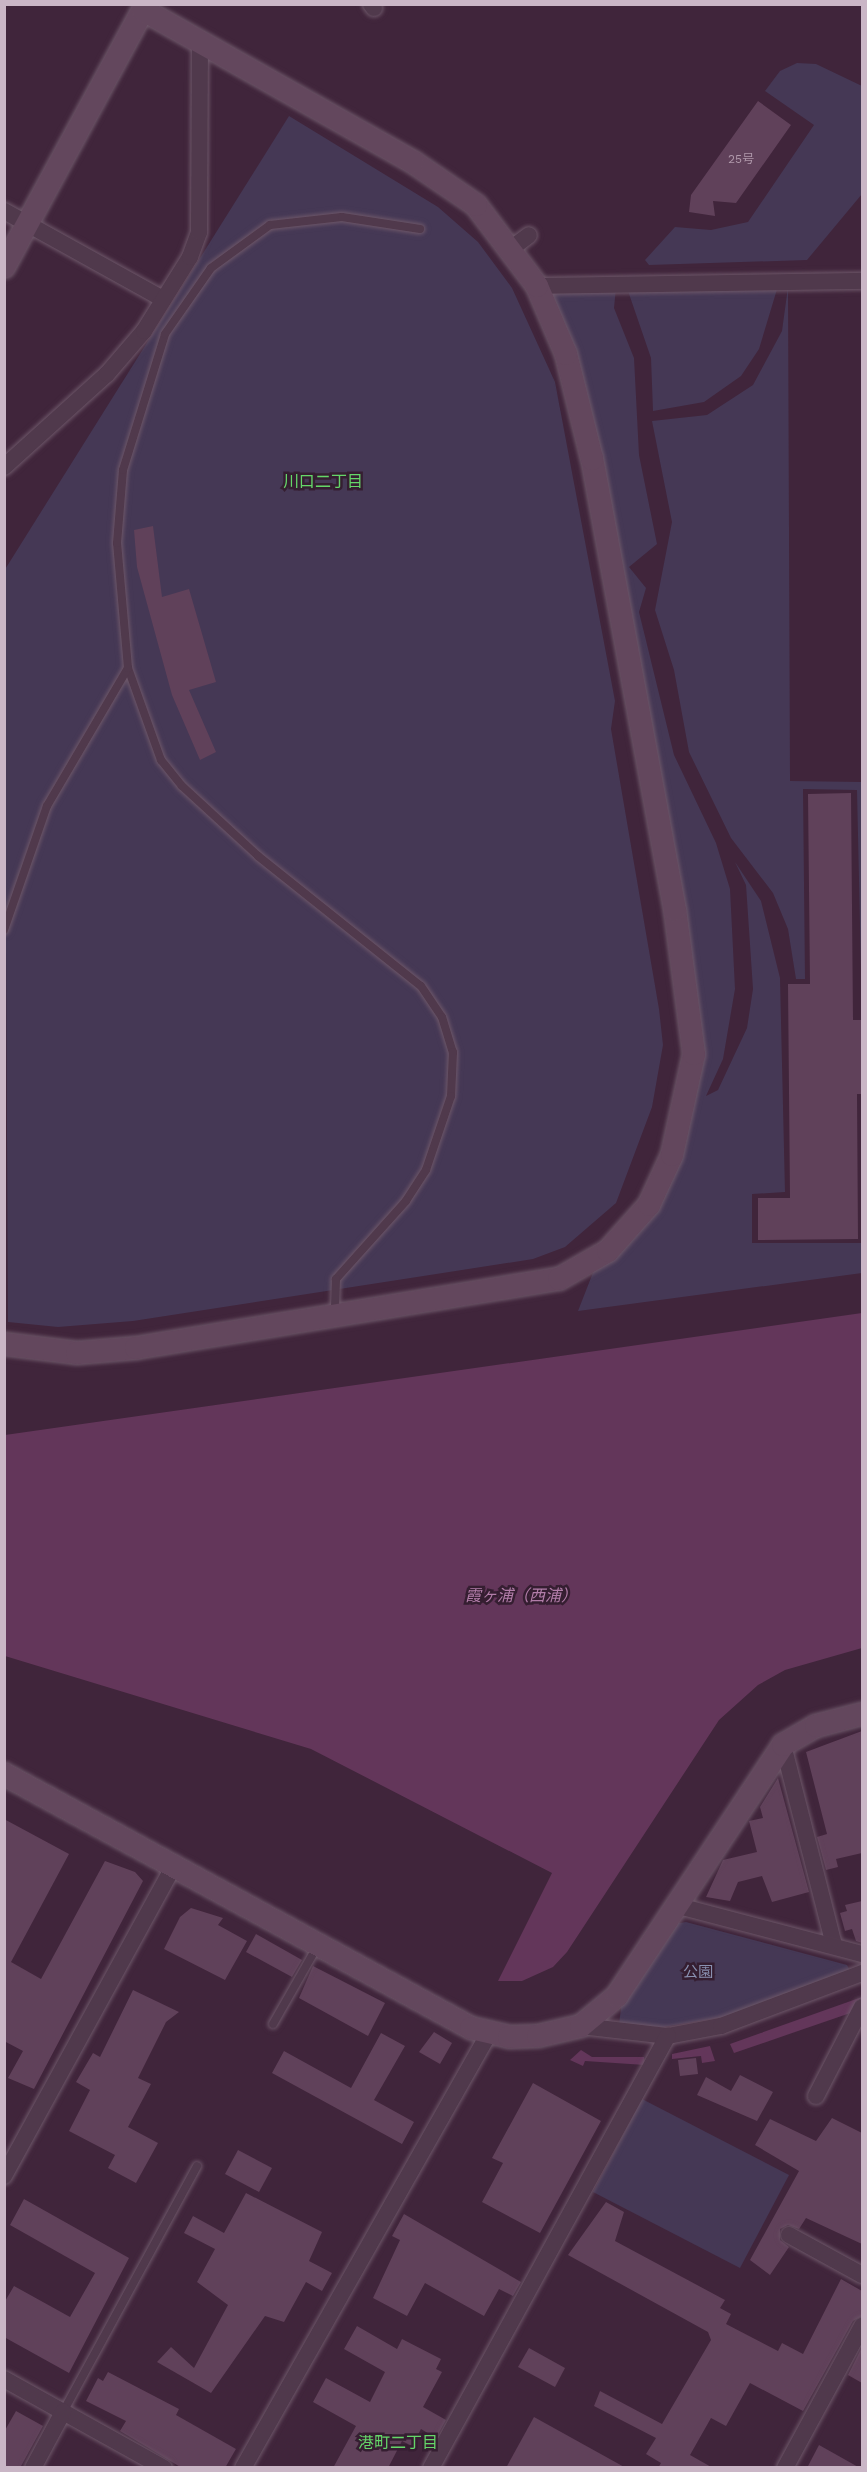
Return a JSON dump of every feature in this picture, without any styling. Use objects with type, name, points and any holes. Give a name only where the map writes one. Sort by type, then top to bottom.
[{"type":"street","points":[[4,267],[144,7],[200,44],[413,162],[476,205],[520,242],[566,354],[592,459],[675,910],[694,1054],[672,1155],[649,1205],[624,1236],[587,1265],[521,1287],[335,1314],[136,1348],[77,1353],[4,1344]]},
{"type":"street","points":[[4,467],[107,374],[163,299],[190,257],[199,232],[200,44]]},
{"type":"street","points":[[4,211],[163,299]]},
{"type":"street","points":[[537,286],[862,281]]},
{"type":"street","points":[[581,2026],[617,1996],[675,1905],[783,1745],[816,1726],[862,1714]]},
{"type":"street","points":[[783,1745],[834,1946]]},
{"type":"street","points":[[7,1782],[174,1866],[489,2034],[538,2036],[581,2026],[668,2036],[731,2022],[862,1974]]},
{"type":"street","points":[[4,2176],[174,1866]]},
{"type":"street","points":[[675,1905],[862,1954]]},
{"type":"street","points":[[816,2096],[862,2007]]},
{"type":"street","points":[[243,2468],[489,2034]]},
{"type":"street","points":[[431,2468],[668,2036]]},
{"type":"street","points":[[789,2235],[862,2275]]},
{"type":"street","points":[[785,2468],[862,2326]]},
{"type":"street","points":[[4,2379],[164,2468]]},
{"type":"street","points":[[33,2468],[63,2412]]},
{"type":"lane","points":[[335,1314],[336,1279],[406,1201],[426,1170],[451,1096],[450,1044],[421,986],[258,856],[182,786],[161,760],[128,668],[117,543],[123,471],[165,334],[211,268],[270,225],[342,217],[420,229]]},
{"type":"lane","points":[[4,930],[47,806],[128,668]]},
{"type":"lane","points":[[273,2024],[318,1944]]},
{"type":"lane","points":[[63,2412],[197,2166]]},
{"type":"green space","points":[[797,63],[816,64],[862,86],[862,194],[807,260],[649,265],[645,260],[675,227],[711,230],[748,222],[814,125],[765,91],[780,71]]},
{"type":"green space","points":[[289,116],[438,207],[478,242],[512,288],[555,382],[615,701],[611,729],[659,1009],[663,1045],[652,1107],[616,1203],[565,1247],[533,1259],[133,1321],[58,1327],[8,1322],[4,571]]},
{"type":"green space","points":[[778,286],[759,349],[741,376],[704,402],[653,411],[651,358],[627,288]]},
{"type":"green space","points":[[788,287],[790,781],[862,782],[862,1016],[857,790],[803,789],[805,979],[796,979],[788,929],[773,893],[731,838],[689,752],[674,670],[655,610],[672,522],[652,421],[707,415],[753,385],[782,331]]},
{"type":"green space","points":[[616,288],[614,308],[634,358],[639,455],[657,544],[629,567],[646,588],[639,612],[674,755],[716,843],[730,889],[735,989],[723,1059],[706,1096],[718,1090],[747,1028],[753,989],[746,885],[735,862],[761,901],[780,978],[785,1192],[752,1194],[752,1243],[862,1243],[862,1273],[578,1311],[594,1270],[614,1256],[693,1102],[683,908],[545,289]]},
{"type":"green space","name":"公園","points":[[686,1922],[847,1965],[850,1971],[723,2017],[663,2027],[619,2025],[622,2000],[674,1924]]},
{"type":"green space","points":[[642,2099],[789,2175],[740,2268],[593,2192]]},
{"type":"water","name":"霞ヶ浦（西浦）","points":[[862,1313],[862,1648],[785,1670],[758,1685],[719,1720],[567,1952],[553,1967],[522,1981],[498,1981],[552,1873],[311,1749],[5,1656],[5,1435]]},
{"type":"water","points":[[862,1997],[862,2009],[734,2053],[730,2044]]},
{"type":"water","points":[[710,2046],[715,2061],[702,2063],[701,2056],[672,2059],[672,2054]]},
{"type":"water","points":[[581,2050],[592,2057],[644,2057],[645,2065],[585,2061],[583,2066],[570,2060]]},
{"type":"building","points":[[758,101],[791,125],[736,203],[713,201],[715,216],[689,212],[691,195]]},
{"type":"building","points":[[153,526],[162,597],[189,589],[216,682],[189,690],[216,752],[200,760],[172,695],[137,567],[134,530]]},
{"type":"building","points":[[851,793],[853,1020],[862,1020],[862,1094],[857,1094],[858,1239],[758,1240],[758,1198],[790,1198],[788,984],[810,984],[808,794]]},
{"type":"building","points":[[862,1731],[862,1853],[836,1859],[838,1867],[826,1870],[817,1837],[827,1834],[806,1752]]},
{"type":"building","points":[[778,1778],[809,1892],[772,1902],[762,1876],[738,1882],[730,1901],[706,1897],[723,1860],[757,1852],[749,1821],[763,1818],[760,1807]]},
{"type":"building","points":[[4,1819],[69,1854],[11,1962],[41,1979],[105,1861],[135,1872],[143,1881],[34,2089],[8,2078],[23,2051],[4,2041]]},
{"type":"building","points":[[862,1901],[862,1943],[856,1941],[852,1929],[845,1931],[840,1913],[847,1911],[845,1905]]},
{"type":"building","points":[[191,1908],[223,1918],[218,1925],[247,1941],[225,1980],[164,1949],[180,1917]]},
{"type":"building","points":[[256,1934],[302,1960],[292,1977],[246,1952]]},
{"type":"building","points":[[313,1966],[385,2003],[368,2036],[299,1998]]},
{"type":"building","points":[[133,1990],[179,2012],[166,2022],[138,2078],[151,2084],[128,2127],[158,2143],[136,2183],[108,2168],[115,2155],[69,2131],[90,2090],[76,2082],[93,2053],[100,2057]]},
{"type":"building","points":[[434,2032],[452,2043],[440,2064],[419,2052]]},
{"type":"building","points":[[381,2033],[405,2046],[374,2100],[414,2122],[402,2144],[272,2073],[284,2051],[351,2088]]},
{"type":"building","points":[[696,2058],[698,2074],[680,2076],[678,2060]]},
{"type":"building","points":[[740,2075],[773,2092],[757,2121],[697,2095],[706,2077],[731,2091]]},
{"type":"building","points":[[533,2083],[601,2121],[540,2233],[482,2202],[503,2163],[492,2158]]},
{"type":"building","points":[[832,2118],[862,2133],[862,2244],[806,2218],[799,2229],[788,2225],[780,2229],[780,2240],[789,2247],[770,2275],[750,2260],[799,2171],[755,2145],[770,2119],[816,2141]]},
{"type":"building","points":[[238,2150],[272,2168],[259,2192],[225,2174]]},
{"type":"building","points":[[246,2193],[322,2232],[309,2261],[332,2273],[322,2291],[306,2282],[284,2322],[265,2316],[211,2393],[157,2362],[171,2347],[194,2368],[228,2305],[197,2282],[215,2249],[184,2233],[193,2216],[224,2233]]},
{"type":"building","points":[[24,2199],[129,2258],[69,2373],[4,2337],[4,2303],[14,2286],[70,2317],[95,2273],[10,2225]]},
{"type":"building","points":[[606,2202],[624,2212],[615,2241],[725,2300],[720,2308],[731,2314],[726,2324],[778,2351],[782,2343],[803,2354],[841,2279],[862,2291],[862,2316],[853,2321],[803,2411],[750,2383],[726,2426],[711,2418],[690,2455],[713,2468],[658,2468],[661,2463],[646,2454],[656,2438],[594,2406],[600,2391],[662,2424],[711,2340],[708,2332],[568,2255]]},
{"type":"building","points":[[404,2214],[521,2282],[513,2296],[499,2289],[484,2316],[425,2283],[407,2316],[373,2298],[400,2240],[392,2236]]},
{"type":"building","points":[[357,2326],[397,2349],[402,2339],[441,2359],[436,2369],[442,2372],[423,2407],[446,2420],[436,2438],[421,2429],[412,2446],[402,2441],[388,2468],[333,2468],[356,2426],[313,2402],[326,2378],[370,2402],[385,2372],[344,2349]]},
{"type":"building","points":[[862,2347],[862,2383],[848,2375]]},
{"type":"building","points":[[529,2348],[565,2368],[555,2387],[518,2367]]},
{"type":"building","points":[[108,2372],[179,2409],[176,2415],[236,2449],[225,2468],[182,2468],[120,2431],[126,2421],[86,2401],[98,2378],[103,2381]]},
{"type":"building","points":[[16,2411],[43,2426],[20,2468],[4,2468],[4,2432]]},
{"type":"building","points":[[534,2417],[626,2468],[506,2468]]},
{"type":"building","points":[[819,2445],[860,2468],[807,2468]]},
{"type":"district","name":"川口二丁目","points":[[323,482]]},
{"type":"district","name":"港町二丁目","points":[[398,2443]]}]
